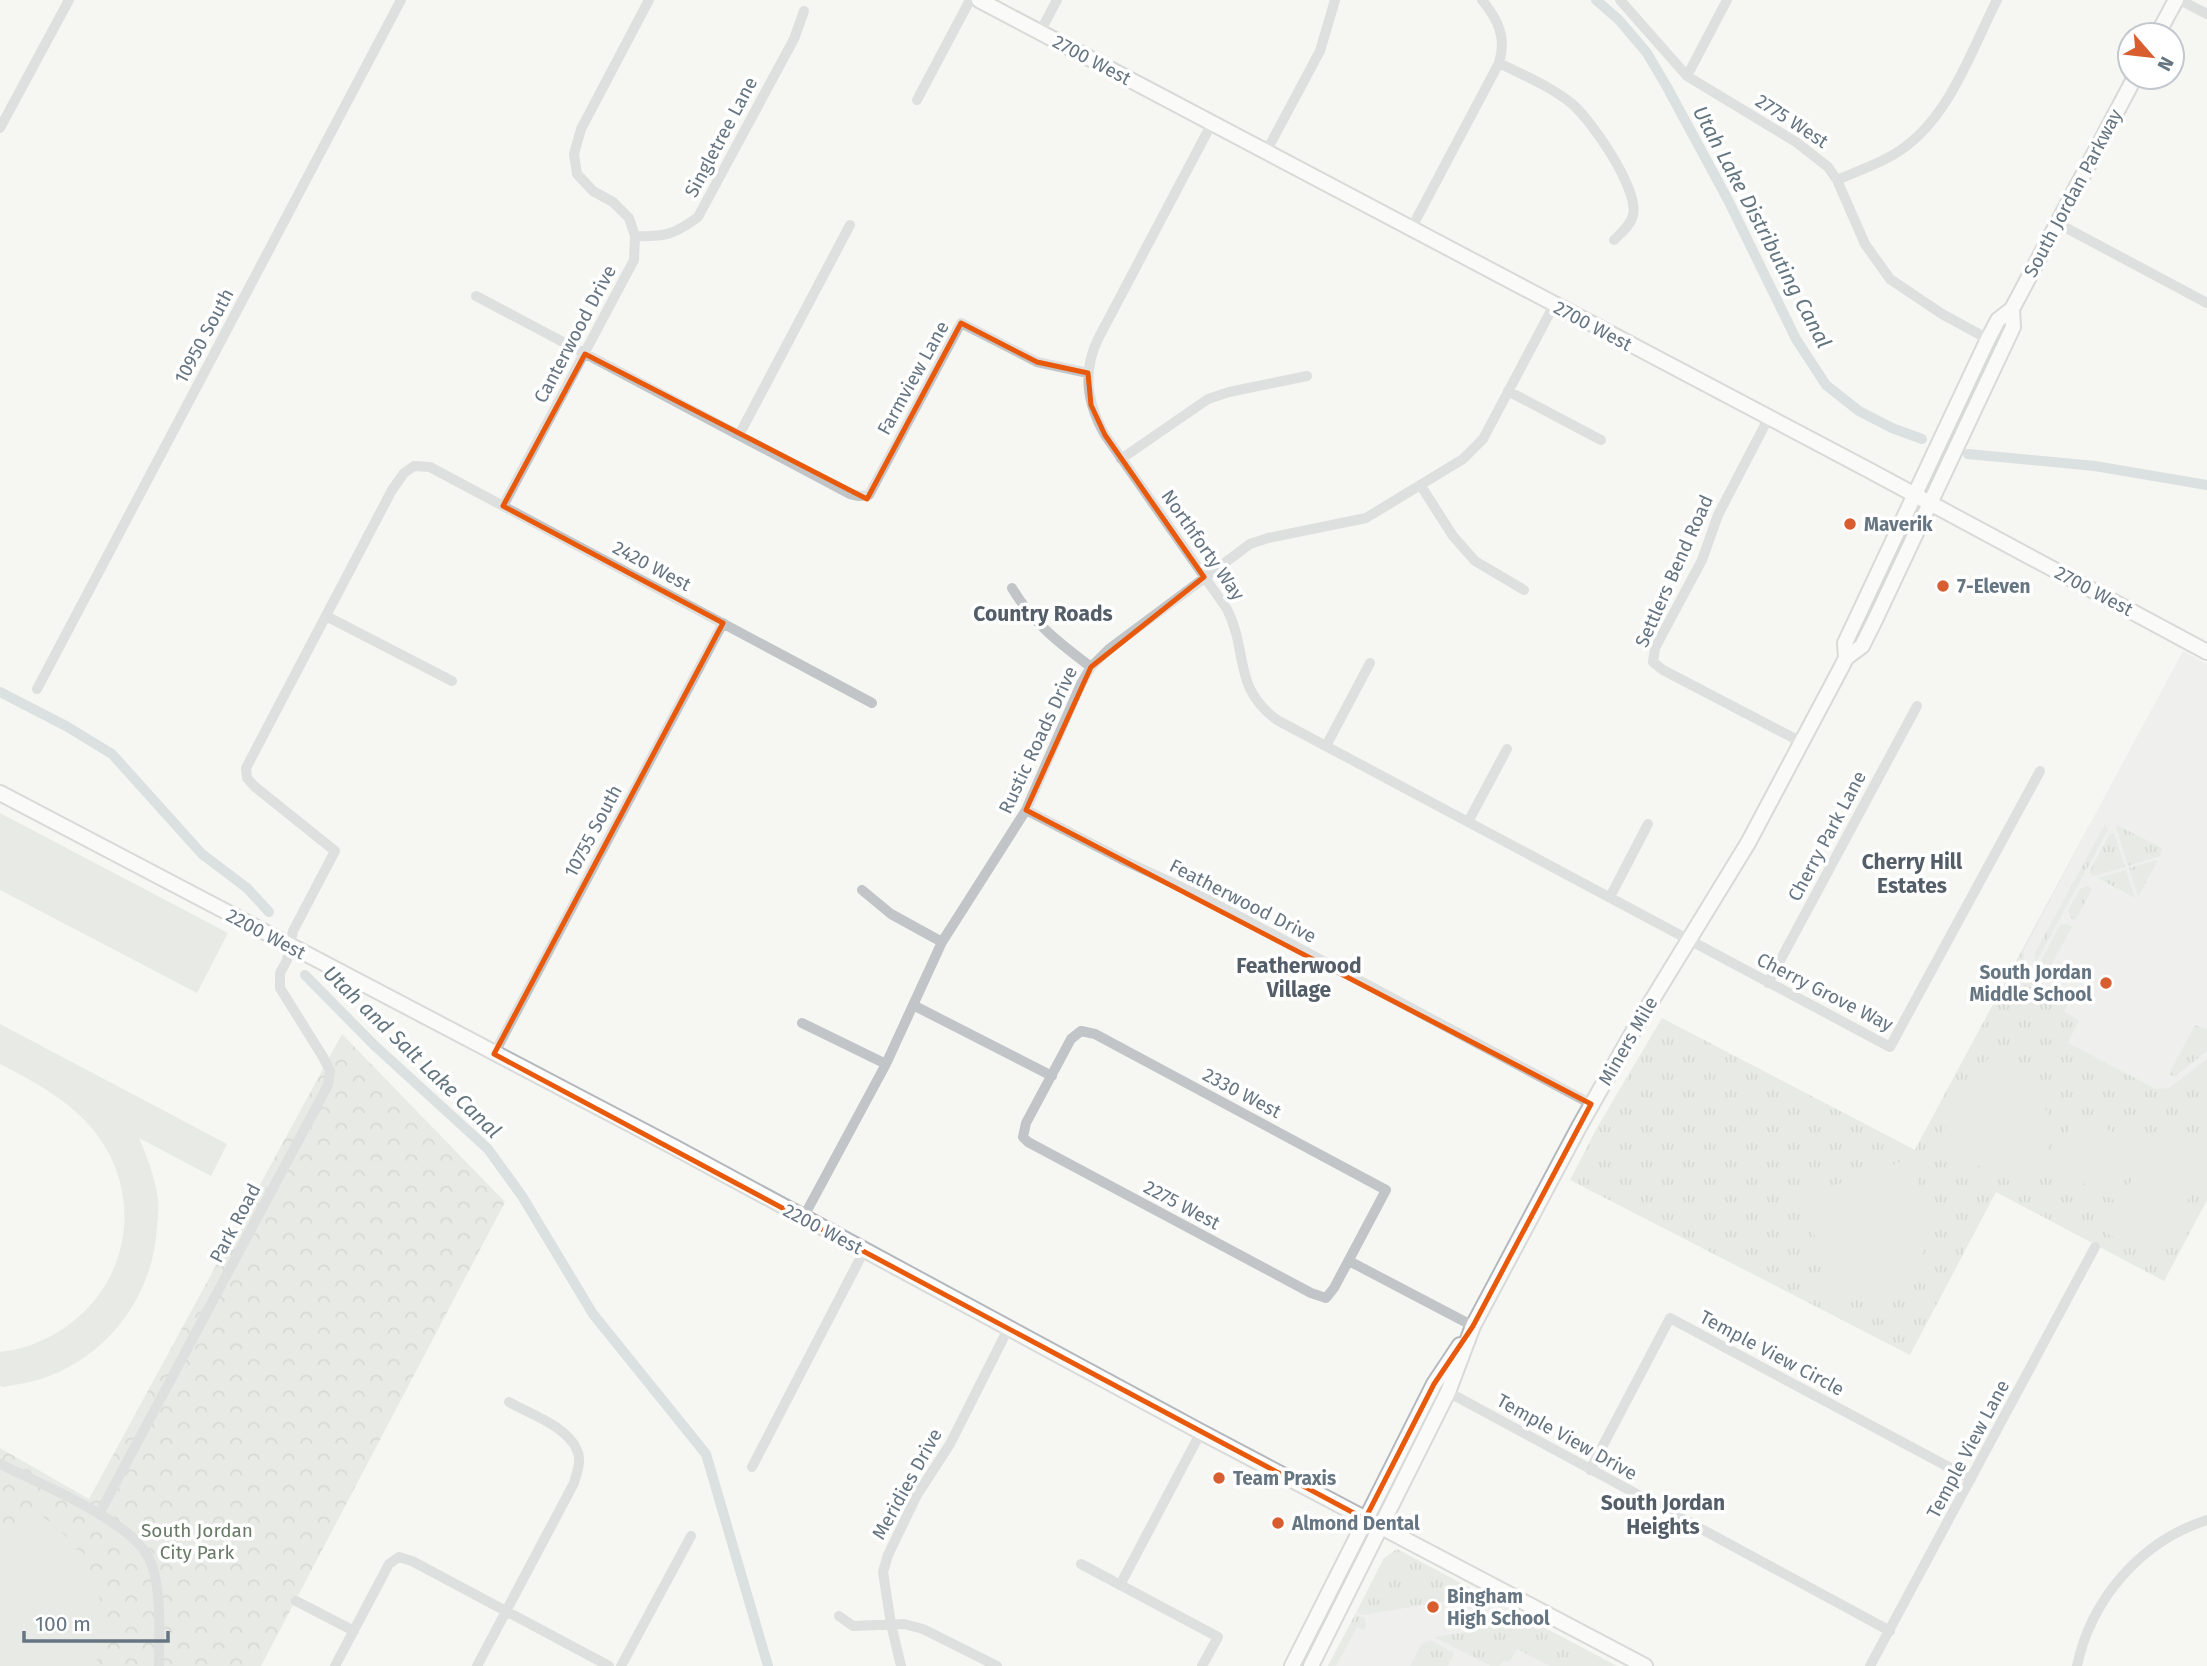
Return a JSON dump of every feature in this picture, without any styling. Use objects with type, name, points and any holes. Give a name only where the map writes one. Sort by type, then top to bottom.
[{"type":"main road","name":"2700 West","points":[[979,0],[1914,494],[2207,652]]},
{"type":"main road","points":[[2165,21],[2178,0]]},
{"type":"main road","name":"South Jordan Parkway","points":[[1846,658],[1845,643],[1988,339],[1998,320],[2012,309],[2128,91]]},
{"type":"main road","name":"South Jordan Parkway","points":[[1846,658],[1862,646],[2013,327],[2012,309]]},
{"type":"main road","name":"Miners Mile","points":[[1311,1666],[1448,1392],[1473,1326],[1591,1104],[1748,843],[1846,658]]},
{"type":"main road","name":"2200 West","points":[[0,793],[674,1147],[1201,1433],[1645,1666]]},
{"type":"main road","points":[[1292,1666],[1434,1384],[1473,1326]]},
{"type":"street","points":[[0,128],[69,0]]},
{"type":"street","name":"10950 South","points":[[37,689],[401,0]]},
{"type":"street","points":[[635,236],[629,218],[613,202],[593,191],[577,174],[574,154],[580,129],[649,0]]},
{"type":"street","points":[[917,100],[970,0]]},
{"type":"street","points":[[1040,32],[1057,0]]},
{"type":"street","points":[[1266,152],[1320,51],[1335,0]]},
{"type":"street","points":[[1411,229],[1499,63],[1503,48],[1502,32],[1495,16],[1482,0]]},
{"type":"street","name":"2775 West","points":[[1620,0],[1687,76],[1809,150],[1828,167],[1837,180],[1865,244],[1890,279],[1942,314],[1988,339]]},
{"type":"street","points":[[1687,76],[1727,0]]},
{"type":"street","points":[[1837,180],[1881,161],[1905,146],[1926,127],[1957,79],[1997,0]]},
{"type":"street","points":[[2178,0],[2207,14]]},
{"type":"street","name":"Singletree Lane","points":[[635,236],[661,236],[679,232],[698,217],[794,38],[804,11]]},
{"type":"street","points":[[1499,63],[1562,96],[1581,112],[1598,132],[1633,200],[1632,220],[1614,240]]},
{"type":"street","name":"Northforty Way","points":[[1212,123],[1098,339],[1088,373],[1091,405],[1096,421],[1227,609],[1236,626],[1241,644],[1242,670],[1254,699],[1264,711],[1277,720],[1688,940]]},
{"type":"street","points":[[2057,223],[2207,303]]},
{"type":"street","points":[[476,296],[739,435],[850,225]]},
{"type":"street","name":"Canterwood Drive","points":[[503,506],[634,260],[635,236]]},
{"type":"street","name":"Rustic Roads Drive","points":[[803,1218],[886,1063],[942,942],[1026,810],[1091,667],[1109,649],[1250,544],[1366,518],[1463,459],[1477,446],[1554,305]]},
{"type":"street","name":"Farmview Lane","points":[[739,435],[850,494],[869,495],[961,323],[1037,362],[1088,373]]},
{"type":"street","points":[[1121,459],[1208,399],[1307,376]]},
{"type":"street","points":[[1508,391],[1601,440]]},
{"type":"street","name":"Settlers Bend Road","points":[[1768,418],[1718,515],[1702,560],[1655,648],[1653,662],[1663,670],[1803,743]]},
{"type":"street","name":"2420 West","points":[[326,616],[392,490],[404,473],[414,466],[430,467],[872,703]]},
{"type":"street","points":[[1420,486],[1452,536],[1469,555],[1489,571],[1524,590]]},
{"type":"street","points":[[1012,588],[1039,626],[1091,667]]},
{"type":"street","points":[[290,946],[296,926],[335,851],[254,786],[247,778],[246,768],[326,616],[452,681]]},
{"type":"street","name":"10755 South","points":[[494,1054],[723,623]]},
{"type":"street","points":[[1326,746],[1370,663]]},
{"type":"street","name":"Cherry Park Lane","points":[[1769,983],[1917,706]]},
{"type":"street","points":[[1468,822],[1507,748]]},
{"type":"street","name":"Cherry Grove Way","points":[[1688,940],[1890,1047],[2040,771]]},
{"type":"street","name":"Featherwood Drive","points":[[1026,810],[1125,862],[1203,897],[1591,1104]]},
{"type":"street","points":[[1610,897],[1648,824]]},
{"type":"street","points":[[862,890],[891,914],[942,942]]},
{"type":"street","name":"Park Road","points":[[99,1514],[328,1084],[330,1071],[323,1057],[279,988],[280,974],[290,946]]},
{"type":"street","points":[[913,1004],[1052,1076]]},
{"type":"street","points":[[802,1023],[886,1063]]},
{"type":"street","name":"2330 West","points":[[1052,1076],[1071,1039],[1081,1031],[1095,1034],[1386,1190],[1349,1261]]},
{"type":"street","name":"2275 West","points":[[1052,1076],[1026,1123],[1023,1137],[1034,1146],[1311,1293],[1326,1298],[1349,1261]]},
{"type":"street","name":"Temple View Lane","points":[[1870,1666],[2095,1247]]},
{"type":"street","points":[[752,1467],[864,1251]]},
{"type":"street","points":[[1349,1261],[1473,1326]]},
{"type":"street","name":"Temple View Circle","points":[[1590,1469],[1670,1318],[1972,1479]]},
{"type":"street","name":"Meridies Drive","points":[[901,1666],[883,1572],[888,1555],[921,1487],[950,1444],[1009,1329]]},
{"type":"street","name":"Temple View Drive","points":[[1448,1392],[1890,1631]]},
{"type":"street","points":[[477,1666],[574,1483],[579,1459],[578,1451],[563,1432],[509,1402]]},
{"type":"street","points":[[1120,1585],[1201,1433]]},
{"type":"street","points":[[0,1464],[99,1514],[127,1531],[136,1540],[151,1563],[157,1599],[159,1666]]},
{"type":"street","points":[[2077,1666],[2083,1642],[2095,1614],[2122,1575],[2158,1544],[2186,1527],[2207,1520]]},
{"type":"street","points":[[621,1666],[691,1536]]},
{"type":"street","points":[[335,1666],[389,1564],[399,1557],[412,1561],[609,1666]]},
{"type":"street","points":[[1081,1564],[1218,1637],[1202,1666]]},
{"type":"street","points":[[296,1601],[354,1631]]},
{"type":"street","points":[[839,1616],[853,1626],[891,1623],[923,1629],[997,1666]]},
{"type":"highlighted area","points":[[961,323],[1037,362],[1088,373],[1091,405],[1105,435],[1204,577],[1091,667],[1026,810],[1591,1104],[1473,1326],[1434,1384],[1365,1519],[494,1054],[723,623],[503,506],[585,354],[867,499]]},
{"type":"shaded area","name":"South Jordan Middle School","points":[[2183,651],[2207,664],[2207,1200],[2164,1281],[1915,1149]]},
{"type":"shaded area","name":"Bingham High School","points":[[1397,1549],[1617,1666],[1328,1666],[1384,1558]]},
{"type":"green space","points":[[0,813],[228,933],[197,993],[0,890]]},
{"type":"green space","points":[[2093,818],[2024,950],[2024,962],[2034,978],[2031,986],[2067,1005],[2064,1012],[2079,1020],[2068,1043],[2156,1089],[2169,1088],[2207,1059],[2207,1200],[2164,1281],[1996,1192],[1910,1355],[1570,1180],[1598,1126],[1662,1018],[1915,1150]]},
{"type":"green space","points":[[2105,824],[2108,830],[2036,962],[2035,953]]},
{"type":"green space","points":[[2117,825],[2162,848],[2160,856],[2128,866]]},
{"type":"green space","points":[[2110,833],[2114,833],[2125,867],[2094,876],[2089,873]]},
{"type":"green space","points":[[2157,862],[2138,897],[2129,868]]},
{"type":"green space","points":[[2126,870],[2135,898],[2098,878]]},
{"type":"green space","points":[[2088,886],[2092,889],[2075,921],[2068,910],[2080,889]]},
{"type":"green space","points":[[2067,924],[2072,927],[2047,972],[2039,965],[2060,925]]},
{"type":"green space","points":[[0,1024],[227,1144],[211,1176],[139,1138],[153,1175],[158,1209],[154,1251],[137,1299],[123,1320],[87,1356],[41,1379],[4,1387],[0,1386],[0,1352],[36,1343],[66,1327],[90,1306],[108,1280],[120,1252],[124,1222],[122,1191],[112,1161],[95,1132],[63,1101],[0,1064]]},
{"type":"green space","points":[[2195,1025],[2207,1029],[2207,1051],[2174,1077],[2169,1074]]},
{"type":"green space","name":"South Jordan City Park","points":[[342,1034],[505,1202],[261,1666],[0,1666],[0,1448],[89,1499]]},
{"type":"green space","points":[[1988,1058],[2032,1081],[2052,1122],[2047,1158],[2028,1191],[1941,1146],[1939,1138]]},
{"type":"green space","points":[[2078,1113],[2142,1148],[2114,1200],[2050,1165]]},
{"type":"green space","points":[[2161,1125],[2207,1150],[2207,1164],[2159,1254],[2152,1257],[2104,1232]]},
{"type":"green space","points":[[1909,1159],[1928,1210],[1923,1258],[1881,1292],[1833,1304],[1806,1203],[1812,1193]]},
{"type":"green space","points":[[24,1505],[64,1535],[80,1552],[91,1572],[99,1593],[102,1616],[96,1666],[21,1666],[0,1655],[0,1552]]},
{"type":"green space","points":[[1397,1549],[1470,1588],[1464,1598],[1363,1615],[1357,1612],[1384,1558]]},
{"type":"green space","points":[[1509,1609],[1617,1666],[1550,1666],[1517,1649],[1510,1661],[1491,1666],[1434,1637],[1485,1627],[1502,1617]]},
{"type":"green space","points":[[1355,1615],[1365,1618],[1366,1627],[1363,1630],[1357,1627],[1336,1666],[1328,1666]]},
{"type":"green space","points":[[1430,1640],[1454,1653],[1448,1666],[1410,1666],[1421,1645]]},
{"type":"waterway","name":"Utah Lake Distributing Canal","points":[[1596,0],[1619,20],[1647,53],[1728,200],[1796,339],[1826,385],[1859,411],[1892,428],[1922,439]]},
{"type":"waterway","name":"Utah Lake Distributing Canal","points":[[1968,454],[2095,466],[2207,485]]},
{"type":"waterway","name":"Utah and Salt Lake Canal","points":[[0,692],[66,726],[112,754],[202,854],[247,888],[269,912]]},
{"type":"waterway","name":"Utah and Salt Lake Canal","points":[[305,975],[374,1045],[488,1149],[522,1196],[593,1314],[706,1454],[768,1666]]},
{"type":"place","name":"Maverik","points":[[1850,524]]},
{"type":"place","name":"7-Eleven","points":[[1943,586]]},
{"type":"place","name":"South Jordan Middle School","points":[[2106,983]]},
{"type":"place","name":"Team Praxis","points":[[1219,1478]]},
{"type":"place","name":"Almond Dental","points":[[1278,1523]]},
{"type":"place","name":"Bingham High School","points":[[1433,1607]]},
{"type":"district","name":"Country Roads","points":[[1043,614]]},
{"type":"district","name":"Cherry Hill Estates","points":[[1912,874]]},
{"type":"district","name":"Featherwood Village","points":[[1299,978]]},
{"type":"district","name":"South Jordan Heights","points":[[1663,1515]]}]
